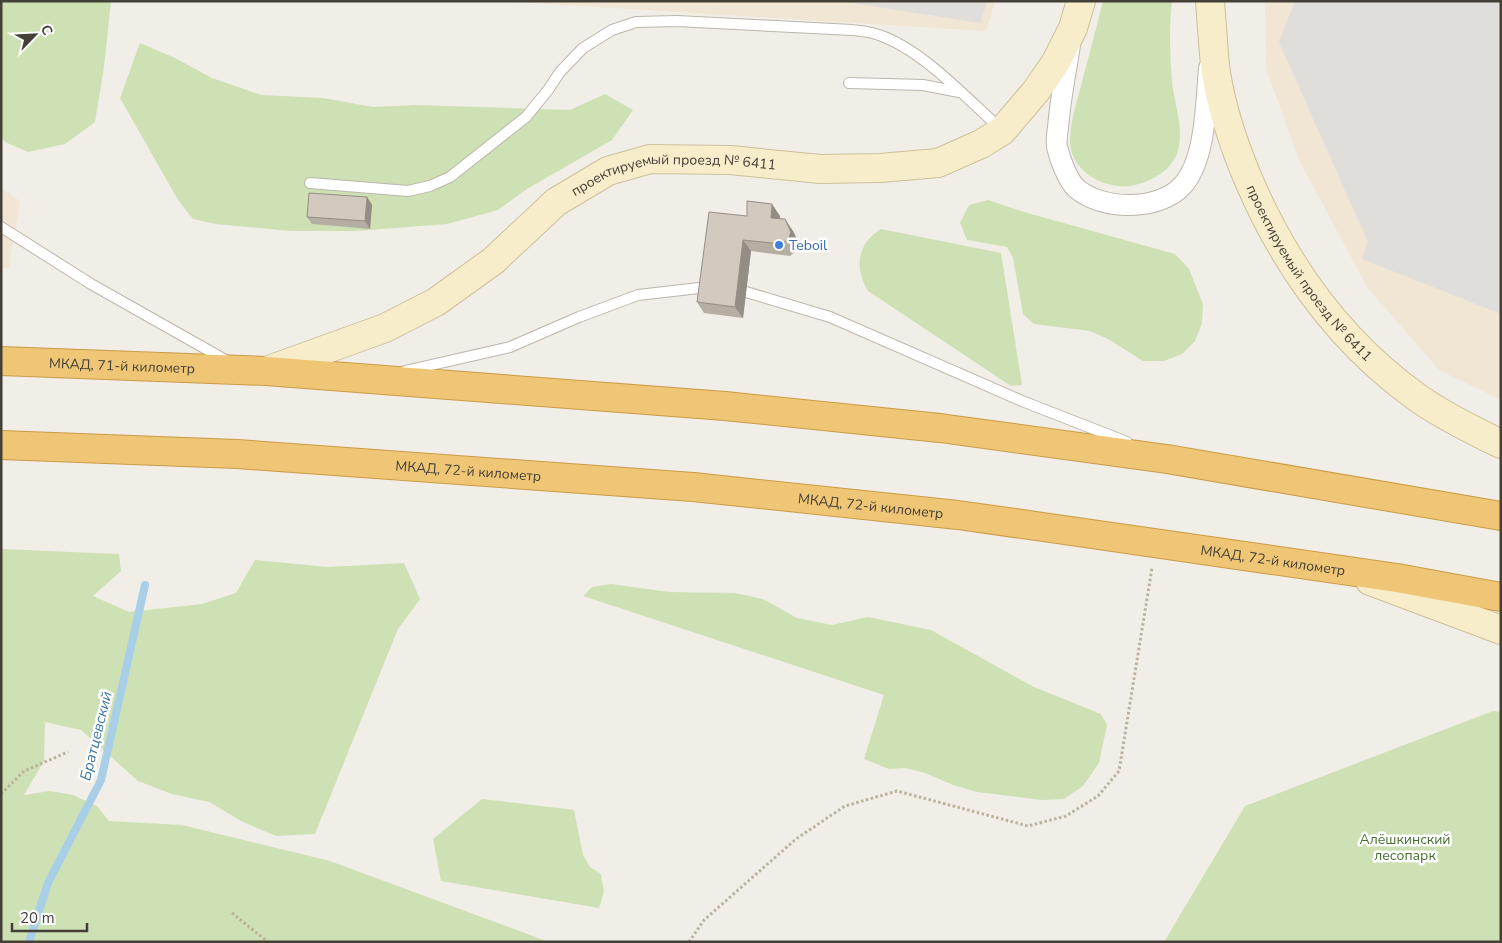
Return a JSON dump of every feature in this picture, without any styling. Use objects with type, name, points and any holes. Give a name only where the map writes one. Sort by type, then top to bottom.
[{"type":"highway","name":"МКАД, 71-й километр","points":[[1,361],[254,371]]},
{"type":"highway","points":[[254,371],[725,406],[940,428],[1167,458],[1501,516]]},
{"type":"highway","name":"МКАД, 72-й километр","points":[[1,445],[238,454],[693,487],[958,515],[1341,569],[1501,597]]},
{"type":"street","name":"проектируемый проезд № 6411","points":[[1081,1],[1073,28],[1059,116],[1057,145],[1063,167],[1076,188],[1094,198],[1115,204],[1148,204],[1166,199],[1183,185],[1194,167],[1202,140],[1212,34]]},
{"type":"street","name":"проектируемый проезд № 6411","points":[[1210,1],[1216,73],[1225,114],[1238,154],[1258,204],[1284,254],[1308,290],[1342,332],[1376,365],[1419,399],[1501,444]]},
{"type":"street","name":"проектируемый проезд № 6411","points":[[254,371],[385,328],[436,302],[493,261],[556,202],[608,171],[650,159],[730,160],[820,169],[880,168],[938,163],[981,144],[1002,131],[1036,90],[1056,62],[1073,28]]},
{"type":"street","points":[[1341,569],[1501,630]]},
{"type":"lane","points":[[310,183],[408,191],[430,186],[450,177],[526,117],[560,72],[583,48],[612,30],[636,22],[677,21],[852,30],[878,34],[900,44],[931,65],[1002,131]]},
{"type":"lane","points":[[849,83],[923,85],[960,92]]},
{"type":"lane","points":[[1,227],[91,284],[254,371]]},
{"type":"lane","points":[[1,234],[14,234]]},
{"type":"lane","points":[[373,379],[510,347],[579,317],[638,295],[708,287]]},
{"type":"lane","points":[[746,292],[830,317],[1022,401],[1167,458]]},
{"type":"path","points":[[688,942],[704,920],[796,839],[845,806],[897,791],[1028,826],[1066,816],[1098,796],[1119,771],[1156,542]]},
{"type":"path","points":[[1,794],[24,771],[68,752]]},
{"type":"path","points":[[232,913],[268,942]]},
{"type":"shaded area","points":[[499,1],[995,1],[986,31]]},
{"type":"shaded area","points":[[839,1],[987,1],[980,23]]},
{"type":"shaded area","points":[[1265,1],[1501,1],[1501,400],[1439,370],[1367,287],[1299,160],[1266,68]]},
{"type":"shaded area","points":[[1295,1],[1501,1],[1501,314],[1362,259],[1368,242],[1279,42]]},
{"type":"shaded area","points":[[1,188],[20,201],[9,268],[1,267]]},
{"type":"green space","points":[[1,1],[111,1],[104,67],[95,122],[65,144],[28,152],[5,142],[1,137]]},
{"type":"green space","points":[[1103,1],[1172,1],[1171,61],[1173,90],[1180,128],[1179,147],[1176,156],[1163,172],[1150,180],[1130,186],[1109,184],[1090,176],[1076,162],[1070,142],[1074,114]]},
{"type":"green space","points":[[140,43],[175,58],[212,78],[261,95],[323,98],[373,107],[416,105],[570,110],[605,94],[633,110],[612,140],[527,189],[498,210],[447,224],[356,231],[290,231],[216,224],[193,219],[178,200],[120,98]]},
{"type":"green space","points":[[988,200],[1024,212],[1175,254],[1189,269],[1203,304],[1202,323],[1195,341],[1182,354],[1164,361],[1143,361],[1108,339],[1090,331],[1034,324],[1023,314],[1013,258],[1007,247],[967,240],[960,223],[969,205]]},
{"type":"green space","points":[[881,229],[1001,253],[1022,385],[1011,386],[868,291],[861,273],[860,257],[867,242]]},
{"type":"green space","points":[[1,549],[119,554],[121,571],[93,596],[129,612],[202,604],[236,593],[255,560],[328,567],[404,563],[420,599],[398,629],[315,834],[276,836],[243,822],[209,802],[172,794],[138,781],[81,730],[45,722],[44,761],[24,795],[50,791],[73,795],[97,806],[109,821],[182,825],[330,861],[549,942],[1,942]]},
{"type":"green space","points":[[611,584],[669,592],[735,593],[763,599],[797,618],[832,625],[868,617],[931,630],[1034,687],[1101,714],[1107,725],[1099,763],[1083,786],[1064,799],[1042,800],[977,792],[953,785],[925,773],[905,768],[889,769],[864,759],[884,695],[583,596],[592,587]]},
{"type":"green space","name":"Алёшкинский лесопарк","points":[[1493,711],[1501,712],[1501,942],[1164,942],[1245,806]]},
{"type":"green space","points":[[482,799],[574,810],[583,855],[590,867],[601,874],[604,892],[599,908],[441,881],[433,839]]},
{"type":"building","points":[[309,193],[367,197],[365,221],[307,217]]},
{"type":"building","name":"Teboil","points":[[747,201],[772,204],[771,218],[785,219],[791,232],[789,238],[782,244],[743,240],[735,307],[697,302],[709,212],[747,216]]},
{"type":"waterway","name":"Братцевский","points":[[29,942],[48,883],[101,780],[145,585]]},
{"type":"place","name":"Teboil","points":[[779,245]]}]
